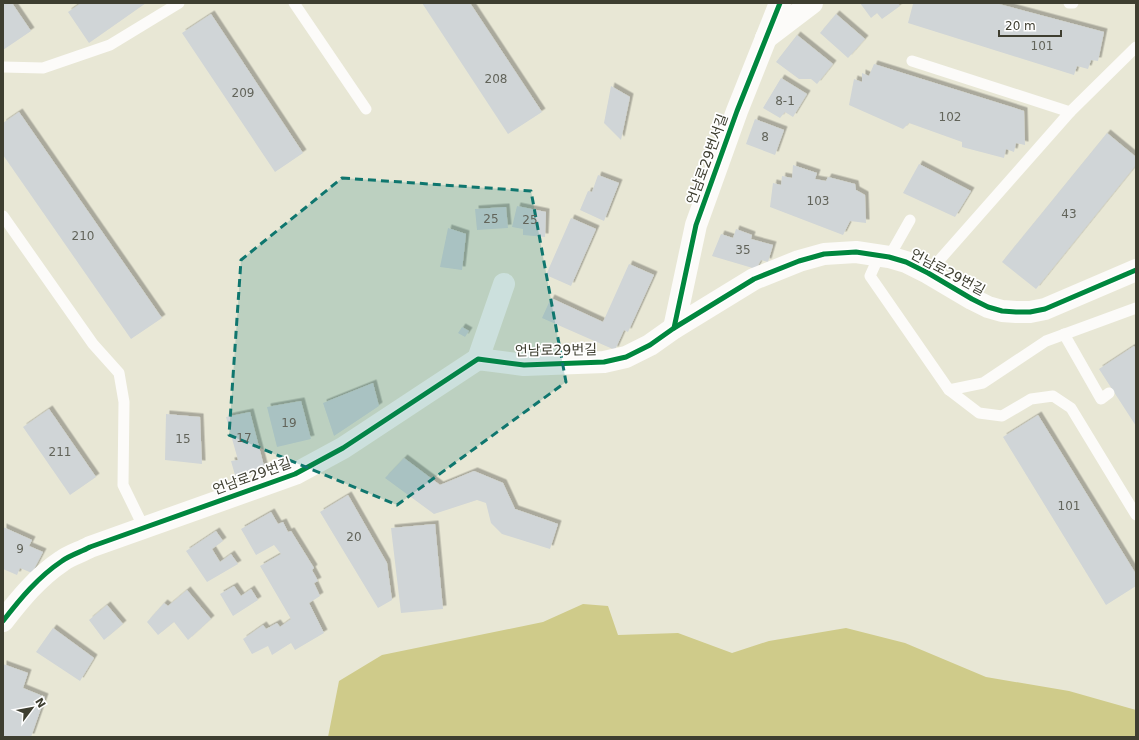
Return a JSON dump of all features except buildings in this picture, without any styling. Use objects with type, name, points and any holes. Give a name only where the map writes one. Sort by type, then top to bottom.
[{"type":"street","name":"언남로29번서길","points":[[674,328],[696,225],[737,111],[780,3]]},
{"type":"street","points":[[766,39],[812,3]]},
{"type":"street","name":"언남로29번길","points":[[3,621],[37,581],[63,560],[90,547],[295,474],[343,448],[478,359],[524,365],[604,362],[626,357],[650,345],[674,328],[754,279],[799,261],[824,254],[856,252],[906,262],[972,299],[988,307],[1002,311],[1023,312],[1045,309],[1136,270]]},
{"type":"street","points":[[478,359],[504,284]]},
{"type":"lane","points":[[3,67],[43,68],[110,45],[179,3]]},
{"type":"lane","points":[[294,3],[366,109]]},
{"type":"lane","points":[[928,273],[1070,112],[1136,47]]},
{"type":"lane","points":[[912,61],[1070,112]]},
{"type":"lane","points":[[3,216],[93,344],[119,373],[124,402],[123,486],[144,528]]},
{"type":"lane","points":[[910,220],[870,276],[949,390],[980,413],[1002,416],[1031,399],[1053,396],[1071,408],[1136,515]]},
{"type":"lane","points":[[949,390],[983,382],[1046,341],[1136,308]]},
{"type":"lane","points":[[1064,334],[1100,399],[1110,393]]},
{"type":"highlighted area","points":[[342,178],[531,191],[566,382],[397,505],[229,435],[241,260]]},
{"type":"shaded area","points":[[583,604],[608,606],[618,635],[678,633],[732,653],[769,641],[846,628],[905,643],[986,677],[1069,691],[1136,710],[1136,737],[328,737],[339,681],[382,655],[543,622]]},
{"type":"cycle path","points":[[674,328],[696,225],[737,111],[780,3]]},
{"type":"cycle path","points":[[3,621],[37,581],[53,567],[68,557],[90,547],[295,474],[343,448],[478,359],[524,365],[604,362],[626,357],[650,345],[674,328],[754,279],[799,261],[824,254],[856,252],[889,257],[906,262],[988,307],[1002,311],[1016,312],[1030,312],[1045,309],[1136,270]]}]
